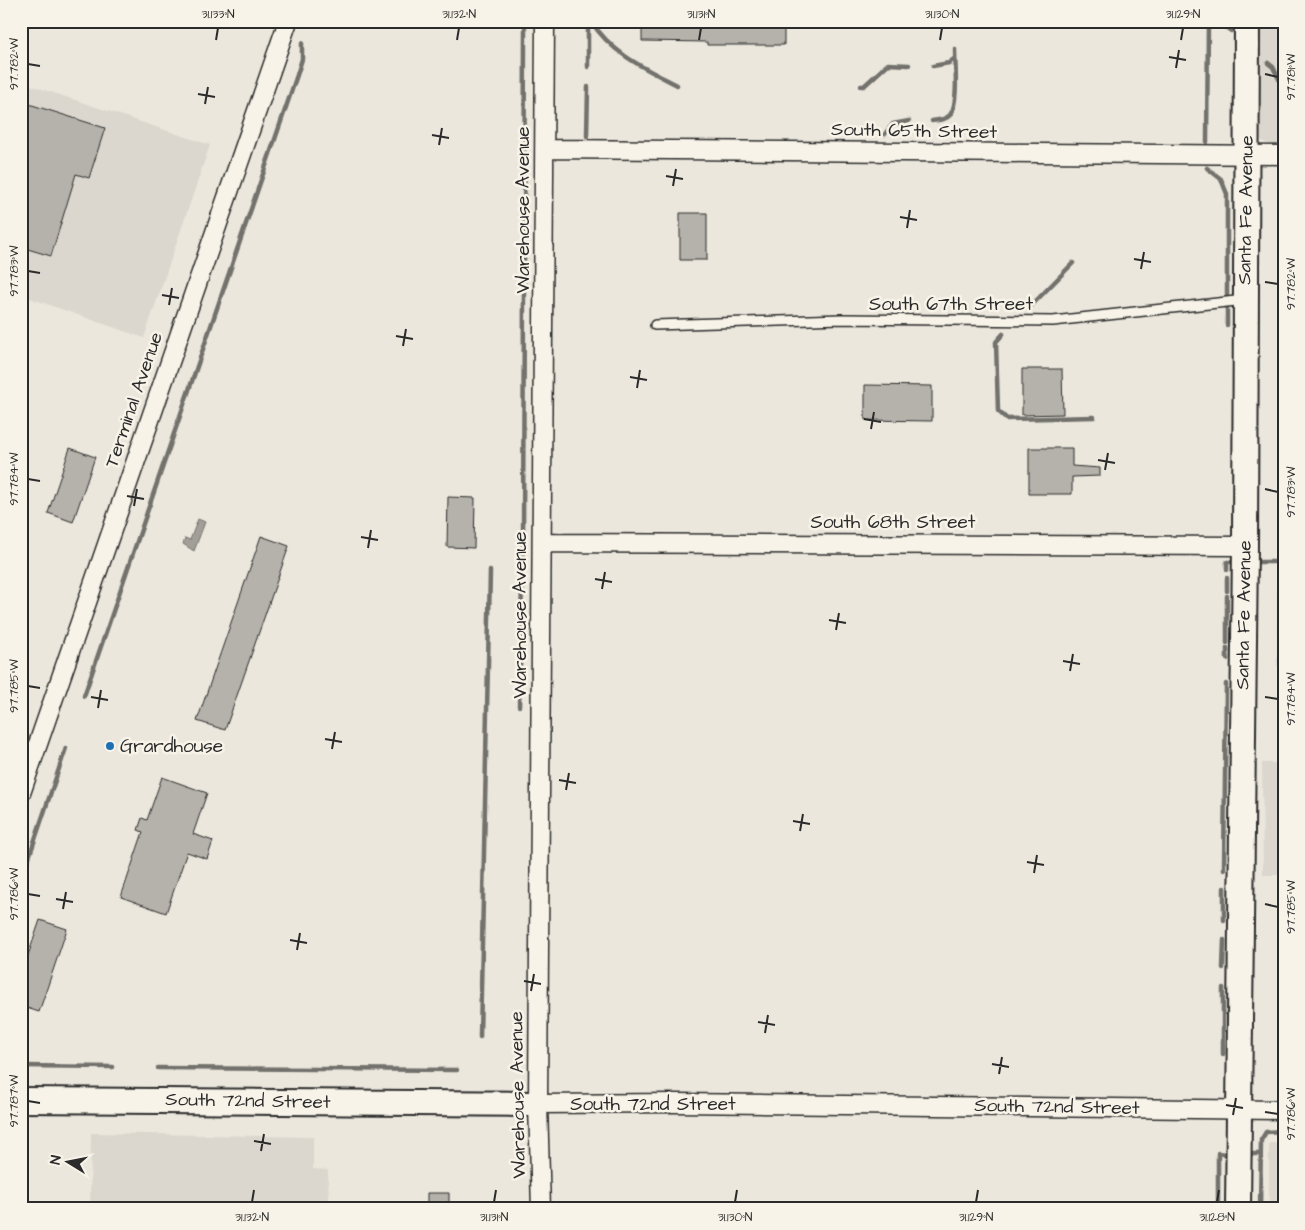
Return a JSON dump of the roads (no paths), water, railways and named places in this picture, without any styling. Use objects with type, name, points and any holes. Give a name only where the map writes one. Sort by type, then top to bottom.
[{"type":"street","name":"Terminal Avenue","points":[[21,793],[288,21]]},
{"type":"street","name":"Warehouse Avenue","points":[[541,1209],[538,1104],[545,21]]},
{"type":"street","name":"Santa Fe Avenue","points":[[1238,1209],[1245,546],[1245,300],[1248,155],[1247,21]]},
{"type":"street","name":"South 65th Street","points":[[545,149],[1284,155]]},
{"type":"street","name":"South 68th Street","points":[[542,543],[1245,546]]},
{"type":"street","name":"South 72nd Street","points":[[21,1100],[538,1104],[676,1102],[1284,1110]]},
{"type":"lane","name":"South 67th Street","points":[[655,325],[841,319],[1053,321],[1245,300]]},
{"type":"waterway","points":[[588,21],[588,67]]},
{"type":"waterway","points":[[591,21],[599,33],[619,51],[641,66],[677,85]]},
{"type":"waterway","points":[[1207,142],[1208,21]]},
{"type":"waterway","points":[[1216,21],[1231,31]]},
{"type":"waterway","points":[[519,706],[523,543],[525,28]]},
{"type":"waterway","points":[[84,696],[297,75],[302,59],[302,43]]},
{"type":"waterway","points":[[932,121],[946,118],[953,110],[956,93],[955,49]]},
{"type":"waterway","points":[[933,66],[949,63],[955,58]]},
{"type":"waterway","points":[[1268,63],[1273,67],[1284,89]]},
{"type":"waterway","points":[[861,86],[864,86],[888,64],[909,65]]},
{"type":"waterway","points":[[587,136],[588,87]]},
{"type":"waterway","points":[[885,134],[893,124],[909,121]]},
{"type":"waterway","points":[[1207,168],[1221,179],[1227,194],[1227,325]]},
{"type":"waterway","points":[[1029,308],[1073,263]]},
{"type":"waterway","points":[[1003,334],[996,342],[998,411],[1007,419],[1094,417]]},
{"type":"waterway","points":[[1227,570],[1227,562],[1231,562]]},
{"type":"waterway","points":[[1258,562],[1284,562]]},
{"type":"waterway","points":[[480,1037],[490,571]]},
{"type":"waterway","points":[[1227,578],[1227,591]]},
{"type":"waterway","points":[[1227,596],[1227,643]]},
{"type":"waterway","points":[[1227,648],[1227,659]]},
{"type":"waterway","points":[[1224,869],[1226,684]]},
{"type":"waterway","points":[[28,860],[66,748]]},
{"type":"waterway","points":[[1224,888],[1224,920]]},
{"type":"waterway","points":[[1223,968],[1224,940]]},
{"type":"waterway","points":[[1223,988],[1223,1054]]},
{"type":"waterway","points":[[21,1066],[113,1067]]},
{"type":"waterway","points":[[158,1068],[457,1070]]},
{"type":"waterway","points":[[1260,1209],[1261,1140],[1266,1132],[1284,1131]]},
{"type":"waterway","points":[[1218,1209],[1218,1153],[1225,1154]]},
{"type":"waterway","points":[[1252,1154],[1260,1154]]},
{"type":"place","name":"Grardhouse","points":[[110,746]]}]
